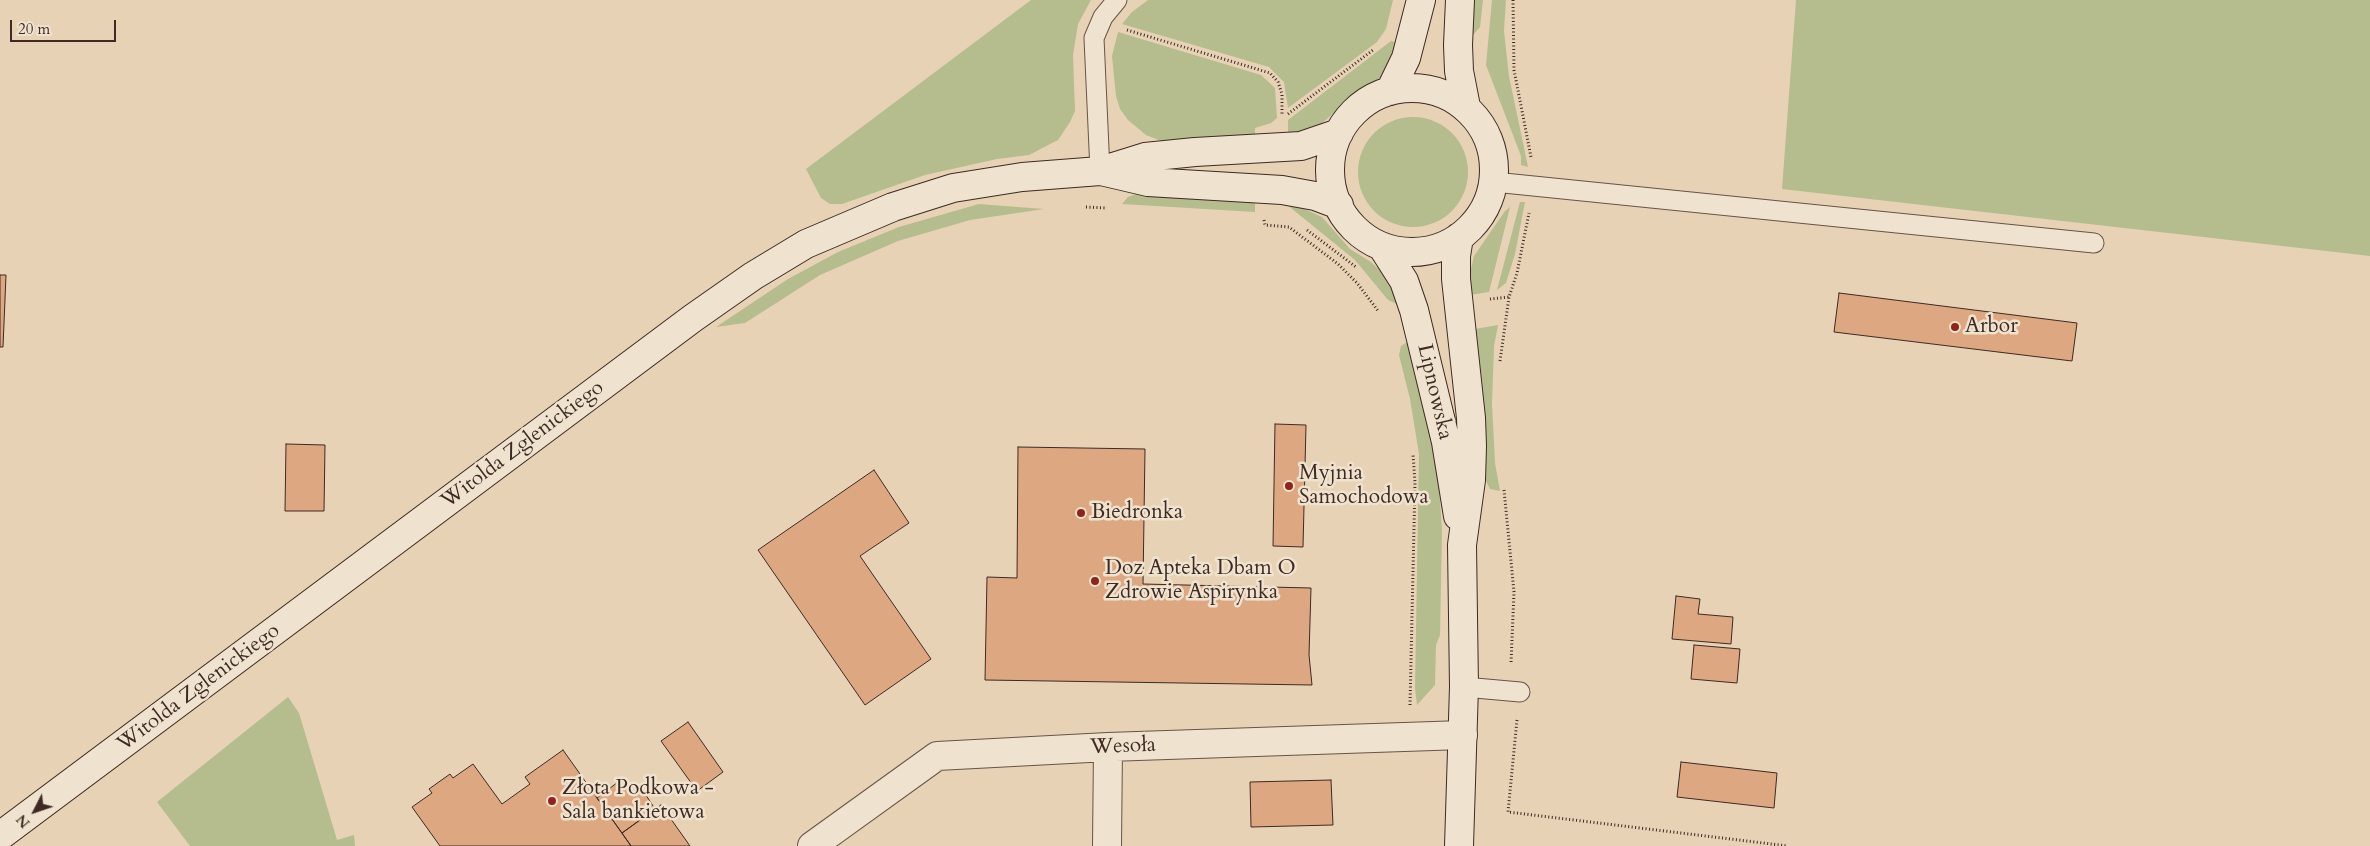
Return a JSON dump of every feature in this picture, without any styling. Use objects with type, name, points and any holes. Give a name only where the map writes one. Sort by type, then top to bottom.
[{"type":"main road","points":[[1390,91],[1406,58],[1421,0]]},
{"type":"main road","points":[[1460,0],[1459,71],[1466,107],[1486,136],[1494,160],[1494,182],[1480,215],[1459,237],[1447,244],[1423,252],[1383,248],[1357,230],[1339,205],[1330,173],[1331,159],[1340,134],[1360,108],[1390,91],[1412,88],[1443,94],[1466,107]]},
{"type":"main road","name":"Witolda Zglenickiego","points":[[0,836],[725,294],[806,244],[893,206],[952,188],[1022,177],[1100,171],[1145,158],[1195,152],[1302,146],[1340,134]]},
{"type":"main road","name":"Witolda Zglenickiego","points":[[1100,171],[1148,182],[1282,190],[1316,196],[1339,205]]},
{"type":"main road","name":"Lipnowska","points":[[1459,237],[1456,256],[1456,279],[1472,446],[1471,480],[1462,545]]},
{"type":"main road","name":"Lipnowska","points":[[1383,248],[1404,281],[1414,310],[1446,442],[1462,545],[1464,687],[1459,846]]},
{"type":"main road","name":"Wesoła","points":[[812,846],[937,756],[1108,747],[1463,735]]},
{"type":"main road","points":[[1107,846],[1108,747]]},
{"type":"lane","points":[[1100,171],[1094,38],[1103,18],[1117,0]]},
{"type":"lane","points":[[1494,182],[2094,243]]},
{"type":"lane","points":[[1464,687],[1514,692]]},
{"type":"path","points":[[1509,297],[1524,238],[1534,169],[1514,70],[1512,0]]},
{"type":"path","points":[[1410,737],[1415,483],[1412,444]]},
{"type":"path","points":[[1506,506],[1514,592],[1514,692],[1508,812],[1788,846]]},
{"type":"green space","points":[[1031,0],[1091,0],[1078,24],[1073,55],[1075,111],[1058,140],[1029,155],[997,159],[925,175],[842,204],[830,204],[821,198],[806,169]]},
{"type":"green space","points":[[1148,0],[1393,0],[1386,29],[1377,42],[1288,108],[1284,82],[1269,67],[1122,24],[1132,12]]},
{"type":"green space","points":[[1474,0],[1483,0],[1480,27],[1472,36]]},
{"type":"green space","points":[[1492,0],[1506,0],[1504,31],[1509,76],[1528,167],[1521,165],[1521,156],[1486,65]]},
{"type":"green space","points":[[1796,0],[2370,0],[2370,256],[1782,189]]},
{"type":"green space","points":[[1118,32],[1261,75],[1275,88],[1277,118],[1271,123],[1255,128],[1255,139],[1164,142],[1146,135],[1128,120],[1120,109],[1116,96],[1112,56]]},
{"type":"green space","points":[[1391,41],[1399,43],[1386,71],[1381,77],[1349,99],[1318,127],[1288,137],[1288,120]]},
{"type":"green space","points":[[1413,117],[1434,121],[1452,133],[1464,151],[1468,172],[1464,193],[1452,211],[1434,223],[1413,227],[1392,223],[1374,211],[1362,193],[1358,172],[1362,151],[1374,133],[1392,121]]},
{"type":"green space","points":[[1139,193],[1255,201],[1255,212],[1122,204],[1128,197]]},
{"type":"green space","points":[[1520,202],[1525,202],[1515,254],[1506,283],[1497,290]]},
{"type":"green space","points":[[979,204],[1044,209],[970,220],[898,241],[820,275],[745,323],[716,327],[788,279],[838,252],[899,227]]},
{"type":"green space","points":[[1286,204],[1300,207],[1322,217],[1350,249],[1371,262],[1388,278],[1399,305],[1388,300],[1355,260]]},
{"type":"green space","points":[[1510,207],[1489,292],[1470,295],[1470,273],[1474,256],[1505,211]]},
{"type":"green space","points":[[1498,325],[1494,346],[1492,404],[1495,463],[1500,491],[1490,489],[1485,479],[1484,409],[1475,329]]},
{"type":"green space","points":[[1409,341],[1437,457],[1442,530],[1440,635],[1436,645],[1435,685],[1417,705],[1415,688],[1419,454],[1410,399],[1399,355],[1401,346]]},
{"type":"green space","points":[[288,697],[299,713],[337,840],[354,835],[355,846],[190,846],[157,802]]},
{"type":"building","points":[[0,275],[6,275],[3,347],[0,347]]},
{"type":"building","name":"Arbor","points":[[1839,293],[2077,323],[2072,361],[1834,332]]},
{"type":"building","name":"Myjnia Samochodowa","points":[[1275,424],[1306,425],[1303,547],[1273,546]]},
{"type":"building","points":[[286,444],[325,445],[324,511],[285,511]]},
{"type":"building","name":"Biedronka","points":[[1018,447],[1145,449],[1143,584],[1311,588],[1309,655],[1312,685],[985,680],[987,577],[1017,578]]},
{"type":"building","points":[[874,470],[909,523],[860,556],[931,659],[865,705],[758,550]]},
{"type":"building","points":[[1676,596],[1700,599],[1698,614],[1733,617],[1731,644],[1672,639]]},
{"type":"building","points":[[1694,645],[1740,649],[1737,683],[1691,679]]},
{"type":"building","points":[[688,722],[723,772],[697,791],[661,741]]},
{"type":"building","name":"Złota Podkowa - Sala bankietowa","points":[[563,750],[631,846],[440,846],[412,807],[432,793],[429,789],[450,774],[453,778],[473,764],[502,804],[530,784],[525,777]]},
{"type":"building","points":[[1681,762],[1777,773],[1774,808],[1677,797]]},
{"type":"building","points":[[622,779],[633,794],[642,789],[655,809],[622,833],[597,798]]},
{"type":"building","points":[[1331,780],[1333,825],[1251,827],[1250,782]]},
{"type":"building","points":[[661,805],[690,846],[631,846],[622,833]]},
{"type":"place","name":"Arbor","points":[[1955,327]]},
{"type":"place","name":"Myjnia Samochodowa","points":[[1289,486]]},
{"type":"place","name":"Biedronka","points":[[1081,513]]},
{"type":"place","name":"Doz Apteka Dbam O Zdrowie Aspirynka","points":[[1095,581]]},
{"type":"place","name":"Złota Podkowa - Sala bankietowa","points":[[552,801]]}]
